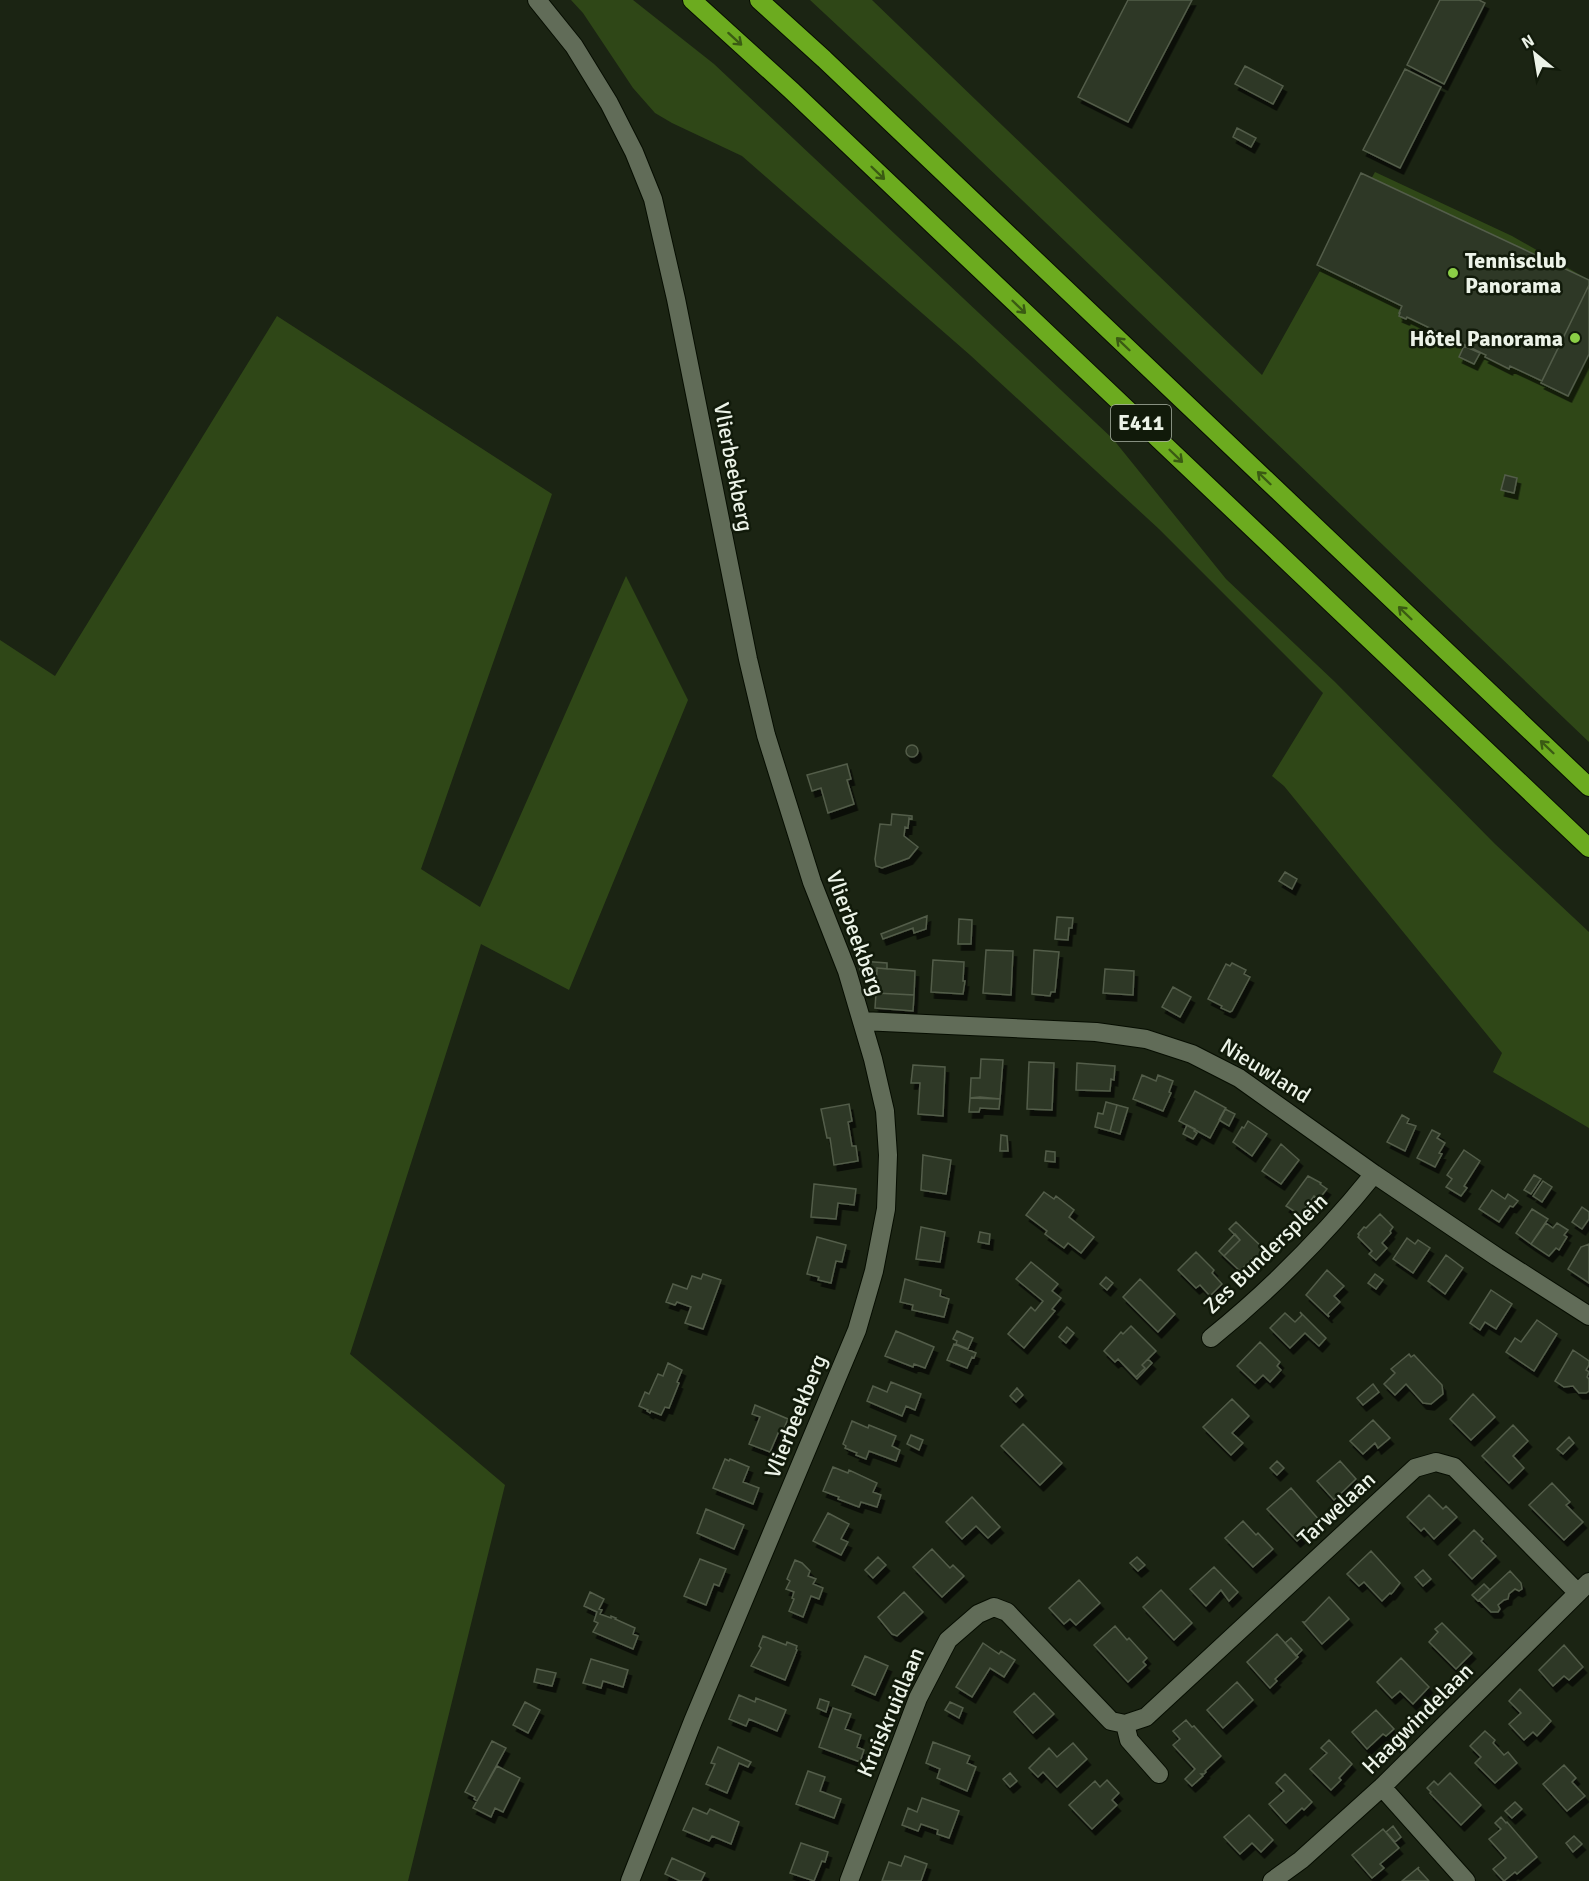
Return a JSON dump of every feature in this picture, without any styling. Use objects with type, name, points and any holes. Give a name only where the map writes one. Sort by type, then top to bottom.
[{"type":"highway","name":"E411","points":[[692,0],[792,91],[1589,848]]},
{"type":"highway","name":"E411","points":[[759,0],[833,67],[1589,787]]},
{"type":"street","name":"Vlierbeekberg","points":[[537,0],[574,46],[609,103],[634,152],[653,199],[676,299],[748,659],[766,735],[812,882],[847,971],[862,1021],[885,1111],[888,1155],[886,1209],[874,1271],[857,1330],[693,1721],[630,1881]]},
{"type":"street","name":"Nieuwland","points":[[862,1021],[1085,1032],[1146,1039],[1192,1054],[1239,1078],[1497,1257],[1589,1316]]},
{"type":"street","name":"Zes Bundersplein","points":[[1211,1338],[1254,1304],[1305,1255],[1374,1173]]},
{"type":"street","name":"Tarwelaan","points":[[1125,1724],[1146,1717],[1415,1467],[1436,1462],[1454,1467],[1583,1587]]},
{"type":"street","name":"Haagwindelaan","points":[[1272,1881],[1301,1860],[1382,1787],[1583,1587]]},
{"type":"street","name":"Kruiskruidlaan","points":[[849,1881],[918,1698],[948,1640],[978,1614],[994,1607],[1007,1612],[1111,1721],[1125,1724]]},
{"type":"street","points":[[1125,1724],[1129,1740],[1160,1774]]},
{"type":"street","points":[[1382,1787],[1466,1881]]},
{"type":"green space","points":[[571,0],[633,0],[714,64],[1113,439],[1226,579],[1335,682],[1495,844],[1589,932],[1589,1128],[1493,1072],[1502,1053],[1284,786],[1272,776],[1323,693],[1159,529],[970,355],[742,156],[655,113],[633,88],[583,13]]},
{"type":"green space","points":[[810,0],[872,0],[1262,375],[1375,172],[1512,236],[1589,280],[1589,742],[911,94]]},
{"type":"green space","points":[[277,316],[552,494],[421,869],[480,907],[626,576],[688,700],[569,990],[481,944],[350,1354],[505,1485],[408,1881],[0,1881],[0,640],[55,676]]},
{"type":"building","points":[[1128,0],[1192,0],[1128,122],[1078,97]]},
{"type":"building","points":[[1440,0],[1479,0],[1485,3],[1444,84],[1407,65]]},
{"type":"building","points":[[1245,66],[1283,86],[1273,104],[1235,84]]},
{"type":"building","points":[[1405,69],[1441,87],[1400,168],[1363,150]]},
{"type":"building","points":[[1237,128],[1256,138],[1251,147],[1233,137]]},
{"type":"building","name":"Tennisclub Panorama","points":[[1361,173],[1589,280],[1589,285],[1542,381],[1510,366],[1509,369],[1485,357],[1486,355],[1407,317],[1406,319],[1399,316],[1402,306],[1317,265]]},
{"type":"building","points":[[1589,285],[1589,354],[1568,396],[1541,383]]},
{"type":"building","points":[[1464,346],[1480,353],[1474,364],[1459,357]]},
{"type":"building","points":[[1505,475],[1517,478],[1514,493],[1501,490]]},
{"type":"building","points":[[914,745],[918,751],[914,757],[910,757],[906,749]]},
{"type":"building","points":[[847,764],[851,779],[847,780],[854,804],[828,813],[821,788],[812,791],[807,775]]},
{"type":"building","points":[[892,814],[912,816],[912,819],[909,818],[908,828],[905,827],[904,836],[918,847],[909,858],[882,868],[876,866],[875,859],[880,824],[891,825]]},
{"type":"building","points":[[1285,872],[1297,879],[1292,889],[1279,881]]},
{"type":"building","points":[[927,916],[926,929],[914,933],[913,928],[883,939],[881,934]]},
{"type":"building","points":[[1057,917],[1073,918],[1068,940],[1055,939]]},
{"type":"building","points":[[959,919],[972,920],[971,944],[958,944]]},
{"type":"building","points":[[986,950],[1013,951],[1011,995],[983,993]]},
{"type":"building","points":[[1034,950],[1059,952],[1055,992],[1051,992],[1050,996],[1032,994]]},
{"type":"building","points":[[933,960],[964,962],[963,994],[931,992]]},
{"type":"building","points":[[861,961],[887,963],[887,969],[860,970]]},
{"type":"building","points":[[1232,963],[1246,970],[1244,974],[1250,977],[1230,1012],[1208,999],[1226,964],[1230,966]]},
{"type":"building","points":[[877,968],[915,971],[914,995],[876,993]]},
{"type":"building","points":[[1105,969],[1134,971],[1133,995],[1103,993]]},
{"type":"building","points":[[1173,987],[1191,997],[1180,1017],[1162,1007]]},
{"type":"building","points":[[876,993],[914,995],[913,1011],[875,1008]]},
{"type":"building","points":[[981,1059],[1003,1060],[1000,1099],[970,1098],[971,1078],[980,1078]]},
{"type":"building","points":[[1029,1062],[1054,1063],[1052,1110],[1027,1109]]},
{"type":"building","points":[[1077,1063],[1115,1066],[1110,1091],[1076,1090]]},
{"type":"building","points":[[913,1065],[945,1067],[943,1116],[918,1114],[920,1083],[911,1083]]},
{"type":"building","points":[[1142,1075],[1156,1081],[1158,1075],[1173,1081],[1169,1092],[1171,1093],[1163,1111],[1133,1099]]},
{"type":"building","points":[[1195,1091],[1226,1108],[1210,1138],[1179,1121]]},
{"type":"building","points":[[970,1098],[1000,1099],[999,1109],[980,1108],[979,1112],[969,1112]]},
{"type":"building","points":[[1106,1102],[1117,1105],[1110,1131],[1095,1127],[1098,1113],[1103,1114]]},
{"type":"building","points":[[849,1104],[852,1121],[848,1122],[852,1146],[856,1146],[858,1161],[834,1165],[830,1138],[827,1138],[821,1109]]},
{"type":"building","points":[[1117,1105],[1128,1108],[1120,1134],[1110,1131]]},
{"type":"building","points":[[1225,1109],[1235,1114],[1229,1126],[1219,1120]]},
{"type":"building","points":[[1402,1115],[1409,1119],[1407,1123],[1416,1126],[1405,1151],[1387,1142]]},
{"type":"building","points":[[1248,1121],[1267,1134],[1252,1156],[1233,1142]]},
{"type":"building","points":[[1187,1125],[1195,1129],[1197,1133],[1193,1139],[1183,1134]]},
{"type":"building","points":[[1432,1130],[1440,1134],[1437,1138],[1445,1143],[1435,1167],[1417,1158]]},
{"type":"building","points":[[1001,1135],[1007,1136],[1008,1151],[1000,1151]]},
{"type":"building","points":[[1281,1144],[1299,1160],[1281,1184],[1262,1171]]},
{"type":"building","points":[[1464,1150],[1480,1161],[1464,1186],[1467,1188],[1461,1196],[1446,1187],[1452,1179],[1447,1175]]},
{"type":"building","points":[[1046,1151],[1055,1152],[1055,1162],[1045,1161]]},
{"type":"building","points":[[923,1155],[951,1160],[946,1194],[921,1190]]},
{"type":"building","points":[[1534,1175],[1541,1179],[1531,1194],[1524,1190]]},
{"type":"building","points":[[1308,1176],[1327,1189],[1319,1199],[1314,1196],[1300,1215],[1286,1206]]},
{"type":"building","points":[[1543,1181],[1552,1187],[1542,1202],[1533,1196]]},
{"type":"building","points":[[814,1184],[856,1189],[854,1205],[838,1203],[836,1219],[811,1217]]},
{"type":"building","points":[[1492,1190],[1505,1199],[1508,1194],[1518,1201],[1513,1207],[1510,1206],[1499,1222],[1479,1209]]},
{"type":"building","points":[[1044,1192],[1054,1199],[1056,1196],[1074,1210],[1069,1217],[1094,1237],[1081,1253],[1068,1243],[1064,1248],[1045,1234],[1047,1231],[1026,1215]]},
{"type":"building","points":[[1582,1207],[1589,1212],[1589,1219],[1582,1229],[1572,1222]]},
{"type":"building","points":[[1532,1209],[1548,1219],[1531,1244],[1516,1233]]},
{"type":"building","points":[[1380,1214],[1393,1227],[1382,1243],[1387,1248],[1376,1260],[1369,1254],[1372,1251],[1358,1237],[1358,1234]]},
{"type":"building","points":[[1236,1222],[1266,1251],[1258,1259],[1255,1256],[1240,1271],[1224,1256],[1240,1240],[1229,1229]]},
{"type":"building","points":[[1546,1223],[1553,1228],[1557,1223],[1568,1230],[1564,1235],[1567,1237],[1559,1250],[1556,1248],[1549,1256],[1531,1244]]},
{"type":"building","points":[[921,1227],[945,1232],[940,1262],[916,1259]]},
{"type":"building","points":[[980,1232],[990,1234],[989,1244],[978,1242]]},
{"type":"building","points":[[1235,1234],[1240,1240],[1224,1256],[1219,1251]]},
{"type":"building","points":[[817,1237],[846,1245],[842,1262],[836,1261],[831,1283],[807,1274]]},
{"type":"building","points":[[1407,1238],[1415,1244],[1418,1240],[1430,1248],[1413,1273],[1393,1259]]},
{"type":"building","points":[[1589,1244],[1589,1283],[1568,1269],[1581,1247]]},
{"type":"building","points":[[1196,1252],[1214,1270],[1212,1273],[1222,1284],[1210,1296],[1200,1285],[1196,1288],[1178,1270]]},
{"type":"building","points":[[1446,1255],[1463,1268],[1445,1294],[1428,1281]]},
{"type":"building","points":[[1031,1262],[1058,1284],[1052,1291],[1061,1298],[1052,1309],[1055,1311],[1024,1348],[1008,1334],[1031,1307],[1035,1311],[1043,1301],[1016,1279]]},
{"type":"building","points":[[1327,1270],[1344,1286],[1334,1296],[1340,1302],[1328,1314],[1329,1317],[1306,1295]]},
{"type":"building","points":[[703,1274],[721,1280],[703,1329],[685,1323],[691,1307],[677,1302],[675,1305],[666,1302],[673,1284],[687,1289],[692,1276],[701,1279]]},
{"type":"building","points":[[1375,1274],[1383,1280],[1376,1289],[1368,1283]]},
{"type":"building","points":[[1106,1277],[1113,1283],[1107,1290],[1100,1284]]},
{"type":"building","points":[[905,1279],[941,1290],[940,1296],[949,1299],[944,1317],[912,1310],[913,1305],[900,1302]]},
{"type":"building","points":[[1140,1279],[1175,1314],[1158,1332],[1123,1297]]},
{"type":"building","points":[[1491,1290],[1512,1304],[1496,1329],[1485,1322],[1480,1330],[1470,1323]]},
{"type":"building","points":[[1300,1312],[1326,1338],[1319,1346],[1305,1333],[1290,1348],[1270,1328],[1285,1313],[1295,1322],[1302,1315]]},
{"type":"building","points":[[1537,1320],[1557,1334],[1534,1371],[1506,1352],[1515,1338],[1521,1342]]},
{"type":"building","points":[[1131,1326],[1156,1351],[1142,1365],[1145,1368],[1136,1377],[1118,1359],[1115,1362],[1104,1351],[1121,1332],[1123,1334]]},
{"type":"building","points":[[1067,1327],[1074,1333],[1066,1343],[1059,1337]]},
{"type":"building","points":[[896,1331],[934,1347],[925,1368],[914,1364],[913,1367],[885,1356]]},
{"type":"building","points":[[957,1331],[973,1338],[968,1349],[956,1344],[957,1341],[953,1339]]},
{"type":"building","points":[[1260,1342],[1280,1362],[1277,1366],[1281,1370],[1270,1382],[1263,1375],[1255,1383],[1237,1366]]},
{"type":"building","points":[[954,1344],[976,1353],[967,1368],[947,1360]]},
{"type":"building","points":[[1573,1350],[1589,1361],[1586,1370],[1589,1372],[1587,1377],[1589,1391],[1586,1393],[1579,1393],[1573,1386],[1564,1387],[1555,1381]]},
{"type":"building","points":[[1409,1354],[1411,1357],[1414,1355],[1442,1385],[1443,1394],[1431,1404],[1423,1403],[1406,1384],[1395,1395],[1384,1384],[1395,1373],[1391,1369]]},
{"type":"building","points":[[1118,1359],[1136,1377],[1145,1368],[1142,1365],[1148,1359],[1152,1363],[1137,1379]]},
{"type":"building","points":[[668,1363],[682,1370],[677,1382],[679,1383],[669,1408],[665,1407],[661,1415],[651,1411],[650,1413],[639,1406],[645,1392],[649,1394],[658,1374],[663,1376]]},
{"type":"building","points":[[891,1382],[921,1394],[915,1410],[906,1406],[902,1416],[867,1401],[873,1386],[887,1392]]},
{"type":"building","points":[[1373,1384],[1379,1392],[1363,1405],[1357,1398]]},
{"type":"building","points":[[1017,1388],[1023,1395],[1016,1402],[1010,1396]]},
{"type":"building","points":[[1473,1394],[1495,1417],[1471,1440],[1450,1419]]},
{"type":"building","points":[[1232,1399],[1249,1416],[1232,1433],[1243,1443],[1231,1455],[1203,1427]]},
{"type":"building","points":[[755,1405],[788,1419],[782,1433],[779,1431],[770,1452],[749,1444],[760,1417],[752,1414]]},
{"type":"building","points":[[1373,1420],[1390,1438],[1378,1448],[1375,1443],[1363,1454],[1350,1441]]},
{"type":"building","points":[[852,1421],[896,1436],[892,1446],[900,1450],[896,1461],[869,1451],[866,1459],[845,1448],[843,1444]]},
{"type":"building","points":[[1023,1424],[1062,1463],[1040,1485],[1001,1446]]},
{"type":"building","points":[[1513,1425],[1528,1441],[1513,1456],[1524,1468],[1509,1483],[1482,1456]]},
{"type":"building","points":[[911,1435],[923,1440],[919,1450],[907,1444]]},
{"type":"building","points":[[1569,1437],[1574,1443],[1563,1454],[1557,1449]]},
{"type":"building","points":[[725,1459],[749,1467],[743,1482],[759,1488],[753,1504],[713,1488]]},
{"type":"building","points":[[1277,1461],[1284,1468],[1277,1475],[1270,1468]]},
{"type":"building","points":[[1340,1461],[1356,1479],[1334,1500],[1317,1481]]},
{"type":"building","points":[[833,1467],[848,1473],[849,1470],[877,1483],[873,1492],[881,1495],[877,1507],[861,1502],[859,1507],[823,1491]]},
{"type":"building","points":[[1552,1483],[1570,1502],[1566,1505],[1583,1522],[1564,1540],[1529,1505]]},
{"type":"building","points":[[1291,1488],[1320,1521],[1297,1541],[1267,1509]]},
{"type":"building","points":[[1429,1495],[1443,1509],[1446,1506],[1457,1517],[1434,1539],[1424,1528],[1421,1531],[1407,1517]]},
{"type":"building","points":[[972,1497],[1000,1527],[988,1538],[976,1526],[962,1539],[946,1522]]},
{"type":"building","points":[[706,1509],[744,1525],[734,1549],[697,1533]]},
{"type":"building","points":[[828,1513],[849,1524],[841,1539],[848,1542],[841,1555],[813,1541]]},
{"type":"building","points":[[1243,1521],[1273,1549],[1253,1567],[1225,1538]]},
{"type":"building","points":[[1474,1530],[1496,1556],[1472,1579],[1449,1555]]},
{"type":"building","points":[[932,1549],[950,1568],[953,1565],[964,1576],[942,1597],[913,1567]]},
{"type":"building","points":[[1371,1551],[1400,1583],[1382,1601],[1364,1582],[1359,1586],[1347,1574]]},
{"type":"building","points":[[878,1557],[886,1565],[873,1578],[865,1570]]},
{"type":"building","points":[[1137,1557],[1145,1565],[1138,1571],[1130,1563]]},
{"type":"building","points":[[700,1559],[726,1569],[719,1586],[714,1584],[706,1605],[684,1596]]},
{"type":"building","points":[[795,1560],[810,1571],[808,1576],[816,1579],[813,1584],[823,1588],[819,1599],[811,1596],[803,1617],[789,1611],[794,1592],[786,1589],[790,1581],[787,1579]]},
{"type":"building","points":[[1214,1567],[1238,1592],[1229,1601],[1221,1590],[1206,1606],[1190,1589]]},
{"type":"building","points":[[1423,1570],[1431,1579],[1423,1586],[1415,1577]]},
{"type":"building","points":[[1510,1571],[1521,1583],[1522,1589],[1519,1591],[1515,1589],[1509,1594],[1508,1599],[1498,1605],[1500,1609],[1498,1612],[1491,1612],[1479,1600]]},
{"type":"building","points":[[1079,1580],[1100,1603],[1076,1625],[1070,1619],[1064,1624],[1049,1608]]},
{"type":"building","points":[[1484,1584],[1490,1590],[1478,1601],[1472,1595]]},
{"type":"building","points":[[1161,1590],[1192,1623],[1174,1640],[1143,1607]]},
{"type":"building","points":[[590,1592],[604,1599],[599,1609],[602,1610],[600,1614],[616,1618],[635,1628],[633,1634],[638,1636],[633,1649],[593,1632],[598,1623],[594,1621],[597,1612],[584,1606]]},
{"type":"building","points":[[904,1592],[923,1612],[897,1636],[892,1634],[878,1617]]},
{"type":"building","points":[[1329,1597],[1349,1619],[1322,1644],[1303,1622]]},
{"type":"building","points":[[1442,1623],[1472,1653],[1456,1669],[1429,1642],[1438,1632],[1435,1629]]},
{"type":"building","points":[[1115,1626],[1147,1658],[1143,1662],[1146,1665],[1128,1682],[1094,1645]]},
{"type":"building","points":[[1277,1634],[1298,1657],[1275,1679],[1277,1681],[1270,1688],[1247,1662]]},
{"type":"building","points":[[763,1636],[786,1645],[787,1642],[797,1646],[785,1680],[751,1666],[761,1648],[759,1646]]},
{"type":"building","points":[[1291,1638],[1302,1650],[1296,1656],[1285,1643]]},
{"type":"building","points":[[983,1643],[999,1654],[1001,1651],[1015,1660],[1004,1677],[990,1668],[972,1697],[956,1687]]},
{"type":"building","points":[[1564,1645],[1583,1667],[1569,1680],[1564,1676],[1553,1686],[1539,1670]]},
{"type":"building","points":[[865,1656],[888,1666],[875,1695],[852,1685]]},
{"type":"building","points":[[1401,1658],[1429,1687],[1413,1704],[1400,1691],[1392,1698],[1377,1682]]},
{"type":"building","points":[[591,1659],[628,1670],[623,1687],[603,1681],[601,1688],[583,1683]]},
{"type":"building","points":[[537,1669],[556,1673],[552,1686],[534,1682]]},
{"type":"building","points":[[1237,1682],[1253,1700],[1223,1728],[1207,1710]]},
{"type":"building","points":[[1520,1689],[1551,1721],[1537,1736],[1533,1732],[1524,1740],[1509,1724],[1521,1713],[1509,1701]]},
{"type":"building","points":[[1034,1693],[1054,1714],[1033,1733],[1014,1712]]},
{"type":"building","points":[[739,1695],[755,1702],[756,1698],[786,1710],[777,1731],[749,1719],[746,1726],[729,1719]]},
{"type":"building","points":[[820,1699],[829,1702],[826,1712],[817,1708]]},
{"type":"building","points":[[525,1702],[540,1710],[528,1733],[513,1725]]},
{"type":"building","points":[[950,1702],[963,1708],[959,1718],[945,1710]]},
{"type":"building","points":[[833,1708],[851,1714],[845,1729],[861,1735],[857,1747],[864,1750],[860,1762],[819,1747]]},
{"type":"building","points":[[1376,1710],[1394,1729],[1386,1736],[1383,1734],[1367,1749],[1352,1732]]},
{"type":"building","points":[[1186,1720],[1221,1756],[1204,1774],[1201,1774],[1203,1776],[1192,1786],[1185,1779],[1195,1769],[1173,1745],[1180,1739],[1173,1731]]},
{"type":"building","points":[[1485,1731],[1495,1740],[1493,1743],[1504,1755],[1508,1752],[1517,1763],[1495,1783],[1475,1763],[1481,1757],[1470,1746]]},
{"type":"building","points":[[1329,1740],[1352,1764],[1331,1790],[1310,1769],[1327,1753],[1321,1748]]},
{"type":"building","points":[[492,1741],[506,1748],[477,1801],[475,1797],[465,1792]]},
{"type":"building","points":[[933,1742],[970,1756],[967,1763],[976,1767],[967,1791],[937,1778],[940,1769],[926,1763]]},
{"type":"building","points":[[1073,1743],[1087,1759],[1057,1787],[1043,1772],[1038,1777],[1029,1768],[1049,1748],[1057,1757]]},
{"type":"building","points":[[718,1747],[751,1762],[748,1767],[739,1763],[727,1793],[706,1784],[715,1764],[711,1763]]},
{"type":"building","points":[[1564,1765],[1576,1778],[1572,1782],[1585,1796],[1567,1811],[1543,1784]]},
{"type":"building","points":[[497,1766],[520,1778],[503,1812],[495,1808],[491,1817],[473,1808]]},
{"type":"building","points":[[808,1771],[825,1777],[820,1791],[841,1799],[834,1818],[796,1804]]},
{"type":"building","points":[[1010,1773],[1017,1781],[1010,1787],[1003,1779]]},
{"type":"building","points":[[1450,1773],[1481,1805],[1461,1825],[1427,1788],[1434,1781],[1438,1785]]},
{"type":"building","points":[[1285,1774],[1312,1802],[1286,1823],[1269,1804],[1284,1791],[1276,1783]]},
{"type":"building","points":[[1107,1780],[1119,1793],[1112,1800],[1117,1805],[1092,1829],[1069,1805],[1095,1781],[1100,1787]]},
{"type":"building","points":[[922,1798],[959,1811],[949,1838],[937,1834],[938,1830],[921,1824],[918,1831],[902,1825],[908,1808],[917,1812]]},
{"type":"building","points":[[1515,1802],[1522,1809],[1512,1818],[1505,1811]]},
{"type":"building","points":[[693,1808],[707,1814],[710,1809],[739,1822],[731,1844],[712,1836],[709,1841],[683,1830]]},
{"type":"building","points":[[1249,1815],[1273,1840],[1261,1852],[1252,1843],[1240,1854],[1224,1837]]},
{"type":"building","points":[[1501,1817],[1537,1857],[1517,1874],[1515,1872],[1504,1881],[1493,1869],[1506,1858],[1489,1839],[1501,1829],[1495,1823]]},
{"type":"building","points":[[1393,1826],[1401,1837],[1395,1842],[1386,1832]]},
{"type":"building","points":[[1383,1829],[1399,1848],[1380,1864],[1384,1868],[1372,1878],[1352,1855]]},
{"type":"building","points":[[1574,1836],[1582,1844],[1573,1852],[1566,1843]]},
{"type":"building","points":[[801,1843],[828,1852],[814,1881],[790,1873]]},
{"type":"building","points":[[905,1856],[927,1864],[921,1881],[882,1881],[889,1862],[901,1866]]},
{"type":"building","points":[[672,1858],[705,1873],[701,1881],[680,1881],[665,1874]]},
{"type":"building","points":[[1419,1867],[1418,1869],[1429,1881],[1402,1881]]},
{"type":"place","name":"Tennisclub Panorama","points":[[1453,273]]},
{"type":"place","name":"Hôtel Panorama","points":[[1575,338]]}]
